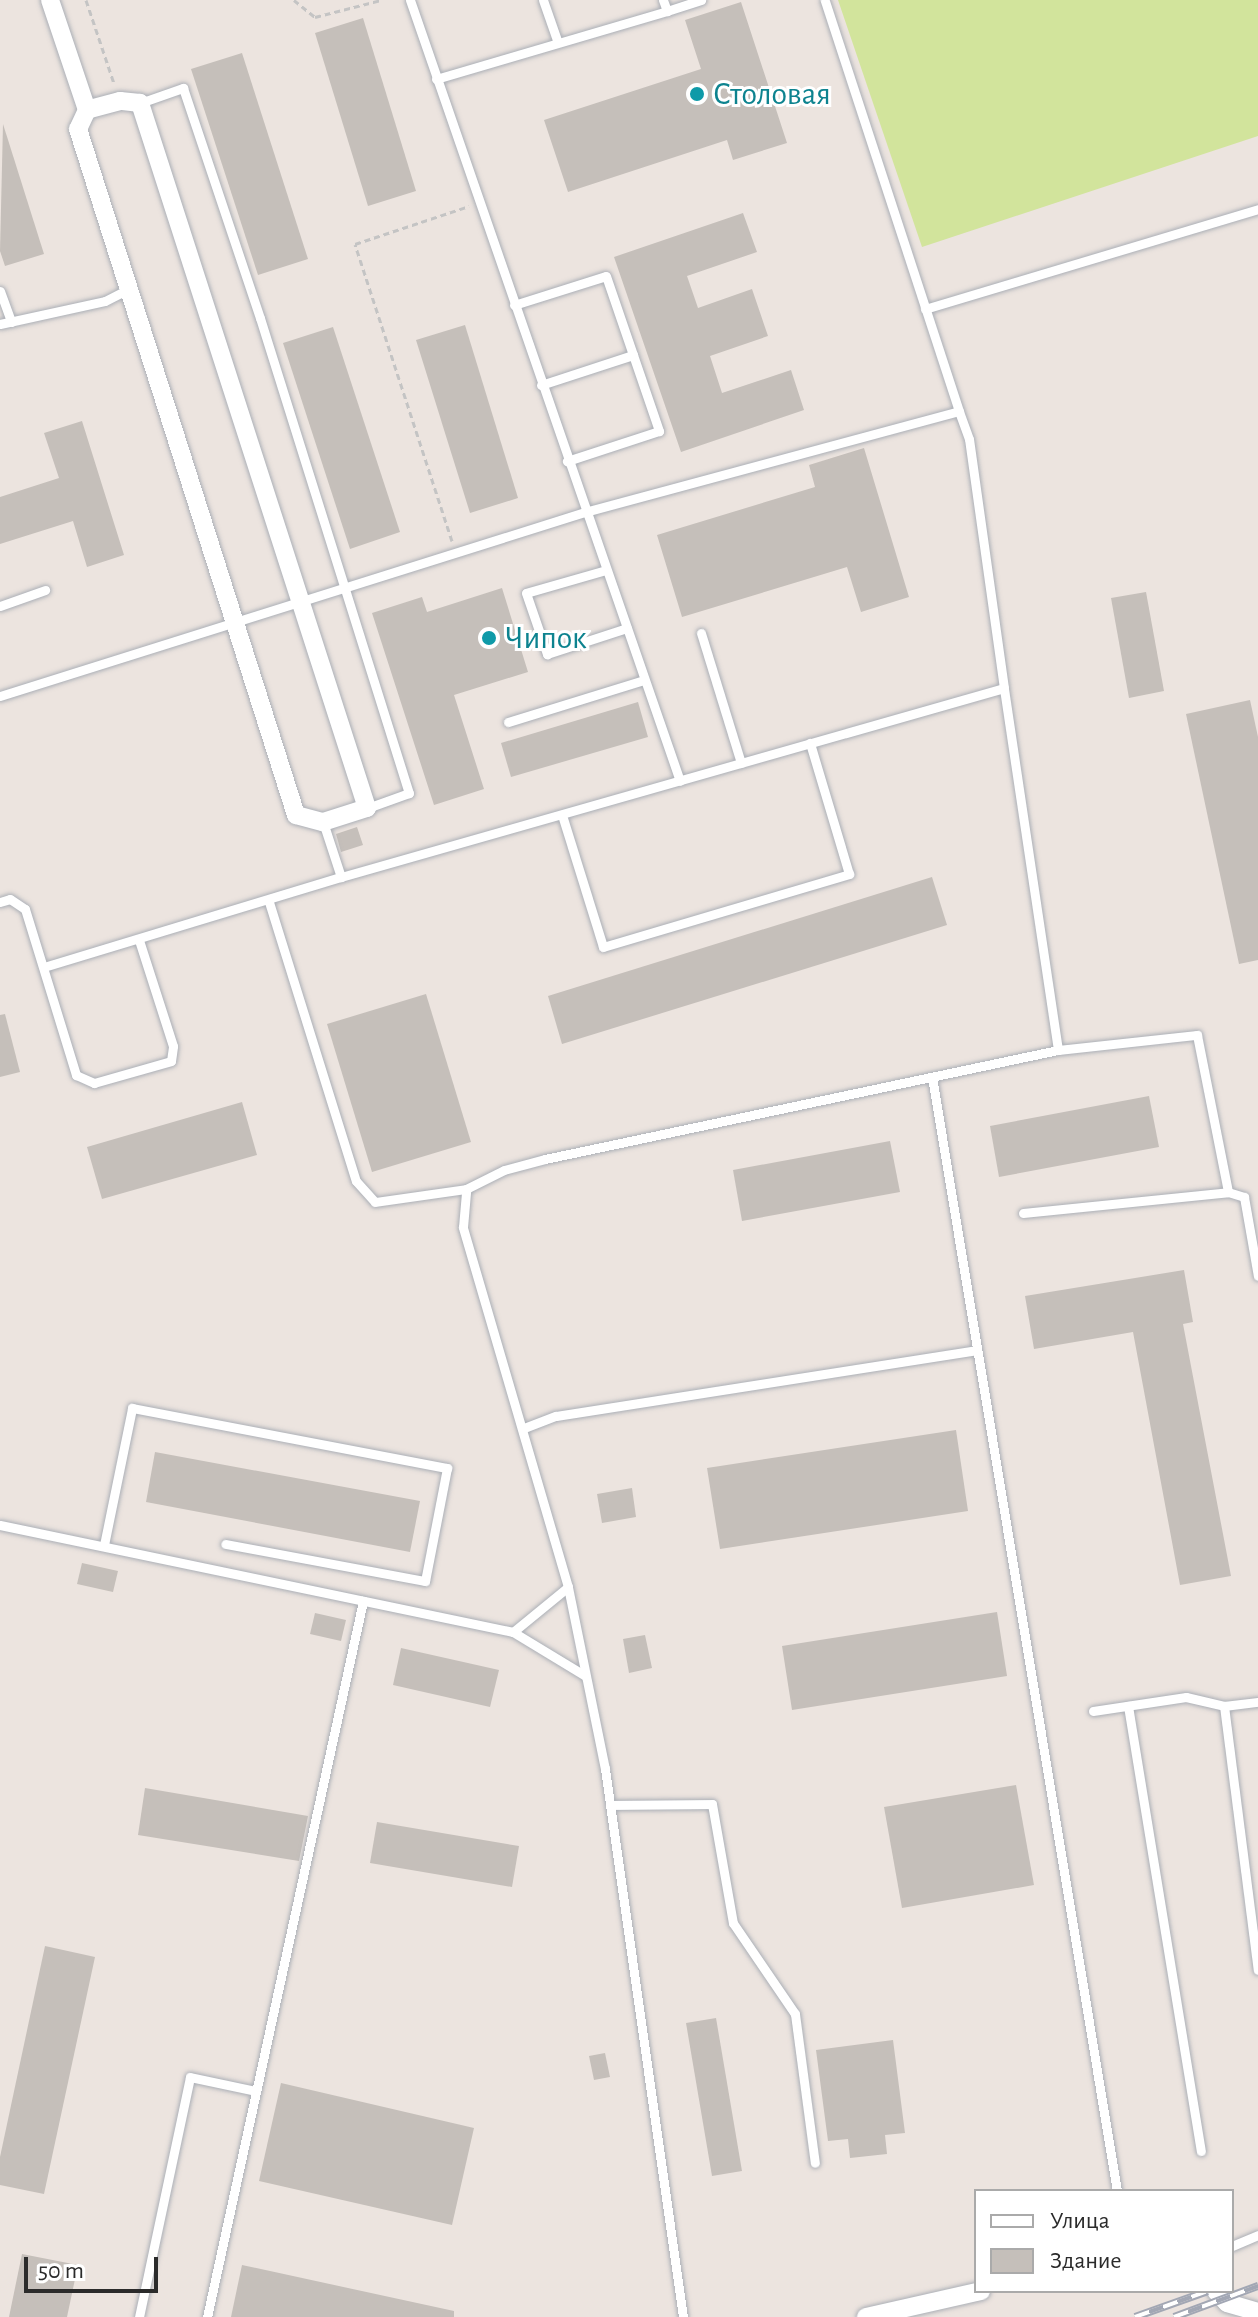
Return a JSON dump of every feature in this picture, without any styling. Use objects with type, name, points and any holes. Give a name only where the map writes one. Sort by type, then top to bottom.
[{"type":"street","points":[[50,0],[87,110],[78,129],[296,815],[323,822],[367,808],[140,103],[120,101],[87,110]]},
{"type":"street","points":[[866,2317],[974,2293]]},
{"type":"street","points":[[1218,2293],[1227,2303],[1258,2312]]},
{"type":"lane","points":[[410,0],[477,203],[680,781]]},
{"type":"lane","points":[[543,0],[557,40]]},
{"type":"lane","points":[[663,0],[667,11]]},
{"type":"lane","points":[[436,79],[557,40],[701,0]]},
{"type":"lane","points":[[825,0],[969,439],[1058,1050]]},
{"type":"lane","points":[[140,103],[183,88],[409,793],[367,808]]},
{"type":"lane","points":[[925,309],[1258,209]]},
{"type":"lane","points":[[514,305],[606,276],[659,431],[567,461]]},
{"type":"lane","points":[[0,324],[105,301],[130,288]]},
{"type":"lane","points":[[0,291],[11,322]]},
{"type":"lane","points":[[541,385],[633,355]]},
{"type":"lane","points":[[0,696],[585,512],[959,411]]},
{"type":"lane","points":[[606,570],[526,593],[547,654],[627,628]]},
{"type":"lane","points":[[0,606],[45,590]]},
{"type":"lane","points":[[701,633],[741,763]]},
{"type":"lane","points":[[508,722],[644,680]]},
{"type":"lane","points":[[44,967],[269,902],[341,877],[1004,688]]},
{"type":"lane","points":[[562,815],[603,947],[849,874],[810,743]]},
{"type":"lane","points":[[323,822],[341,877]]},
{"type":"lane","points":[[0,902],[10,899],[25,909],[76,1075],[94,1083],[171,1061],[173,1046],[139,940]]},
{"type":"lane","points":[[269,902],[356,1181],[375,1202],[466,1189],[504,1170],[545,1159],[1058,1050],[1197,1035],[1228,1192]]},
{"type":"lane","points":[[932,1077],[1117,2189]]},
{"type":"lane","points":[[466,1189],[463,1227],[568,1587],[611,1805],[683,2317]]},
{"type":"lane","points":[[1023,1213],[1228,1192],[1244,1197],[1258,1276]]},
{"type":"lane","points":[[524,1428],[556,1416],[976,1350]]},
{"type":"lane","points":[[104,1545],[132,1408],[447,1468],[425,1581],[225,1544]]},
{"type":"lane","points":[[0,1525],[513,1632],[584,1675]]},
{"type":"lane","points":[[513,1632],[568,1587]]},
{"type":"lane","points":[[207,2317],[363,1601]]},
{"type":"lane","points":[[1093,1711],[1186,1697],[1224,1706],[1258,1702]]},
{"type":"lane","points":[[1128,1706],[1201,2151]]},
{"type":"lane","points":[[1224,1706],[1258,1970]]},
{"type":"lane","points":[[611,1805],[712,1804],[733,1923],[795,2014],[815,2163]]},
{"type":"lane","points":[[139,2317],[190,2077],[256,2091]]},
{"type":"lane","points":[[1234,2245],[1258,2235]]},
{"type":"path","points":[[86,0],[120,101]]},
{"type":"path","points":[[294,0],[315,17],[381,0]]},
{"type":"path","points":[[456,552],[355,244],[477,203]]},
{"type":"green space","points":[[838,0],[1258,0],[1258,136],[922,247]]},
{"type":"building","name":"Столовая","points":[[741,2],[787,143],[733,160],[727,140],[568,192],[544,120],[701,69],[685,20]]},
{"type":"building","points":[[363,18],[416,191],[368,206],[315,33]]},
{"type":"building","points":[[242,53],[308,259],[258,275],[191,69]]},
{"type":"building","points":[[3,124],[44,254],[5,266],[0,251]]},
{"type":"building","points":[[743,213],[757,252],[687,276],[698,308],[752,289],[768,336],[710,356],[722,393],[791,370],[804,410],[681,452],[614,257]]},
{"type":"building","points":[[465,325],[518,498],[470,513],[416,340]]},
{"type":"building","points":[[333,327],[400,532],[350,549],[283,343]]},
{"type":"building","points":[[82,421],[124,555],[87,567],[73,521],[0,544],[0,497],[59,478],[44,433]]},
{"type":"building","points":[[864,448],[909,597],[861,612],[847,567],[682,617],[657,535],[815,487],[809,465]]},
{"type":"building","points":[[502,588],[528,672],[454,695],[484,789],[434,805],[372,613],[422,597],[427,612]]},
{"type":"building","points":[[1146,592],[1164,691],[1129,698],[1111,598]]},
{"type":"building","points":[[1250,700],[1258,737],[1258,960],[1239,964],[1186,714]]},
{"type":"building","points":[[638,702],[648,737],[511,777],[501,743]]},
{"type":"building","points":[[357,827],[363,845],[341,852],[336,834]]},
{"type":"building","points":[[932,877],[947,925],[562,1044],[548,996]]},
{"type":"building","points":[[426,994],[471,1142],[372,1172],[327,1024]]},
{"type":"building","points":[[5,1014],[20,1072],[0,1077],[0,1015]]},
{"type":"building","points":[[1149,1096],[1159,1147],[999,1177],[990,1126]]},
{"type":"building","points":[[242,1102],[257,1155],[102,1199],[87,1147]]},
{"type":"building","points":[[890,1141],[900,1192],[742,1221],[733,1170]]},
{"type":"building","points":[[1184,1270],[1193,1322],[1183,1324],[1231,1576],[1180,1585],[1133,1332],[1034,1349],[1025,1296]]},
{"type":"building","points":[[956,1430],[968,1511],[720,1549],[707,1468]]},
{"type":"building","points":[[155,1452],[420,1501],[410,1552],[146,1502]]},
{"type":"building","points":[[632,1488],[636,1517],[602,1523],[597,1494]]},
{"type":"building","points":[[82,1563],[118,1571],[113,1592],[77,1584]]},
{"type":"building","points":[[997,1612],[1007,1676],[792,1710],[782,1646]]},
{"type":"building","points":[[315,1613],[346,1620],[341,1641],[310,1634]]},
{"type":"building","points":[[645,1635],[652,1668],[629,1673],[623,1639]]},
{"type":"building","points":[[401,1648],[499,1670],[490,1707],[393,1685]]},
{"type":"building","points":[[1016,1785],[1034,1885],[902,1908],[884,1807]]},
{"type":"building","points":[[145,1788],[308,1816],[299,1861],[138,1835]]},
{"type":"building","points":[[377,1822],[519,1846],[512,1887],[370,1863]]},
{"type":"building","points":[[45,1946],[95,1957],[44,2194],[0,2185],[0,2157]]},
{"type":"building","points":[[716,2018],[742,2171],[712,2176],[686,2023]]},
{"type":"building","points":[[893,2040],[905,2133],[885,2135],[887,2154],[850,2158],[848,2139],[828,2141],[816,2050]]},
{"type":"building","points":[[605,2053],[610,2077],[594,2080],[589,2056]]},
{"type":"building","points":[[281,2083],[474,2128],[452,2225],[259,2181]]},
{"type":"building","points":[[22,2254],[78,2265],[67,2317],[9,2317]]},
{"type":"building","points":[[242,2265],[454,2311],[454,2317],[231,2317]]},
{"type":"railway","points":[[1174,2317],[1258,2286]]},
{"type":"railway","points":[[1135,2317],[1202,2293]]},
{"type":"place","name":"Столовая","points":[[697,94]]},
{"type":"place","name":"Чипок","points":[[489,638]]}]
